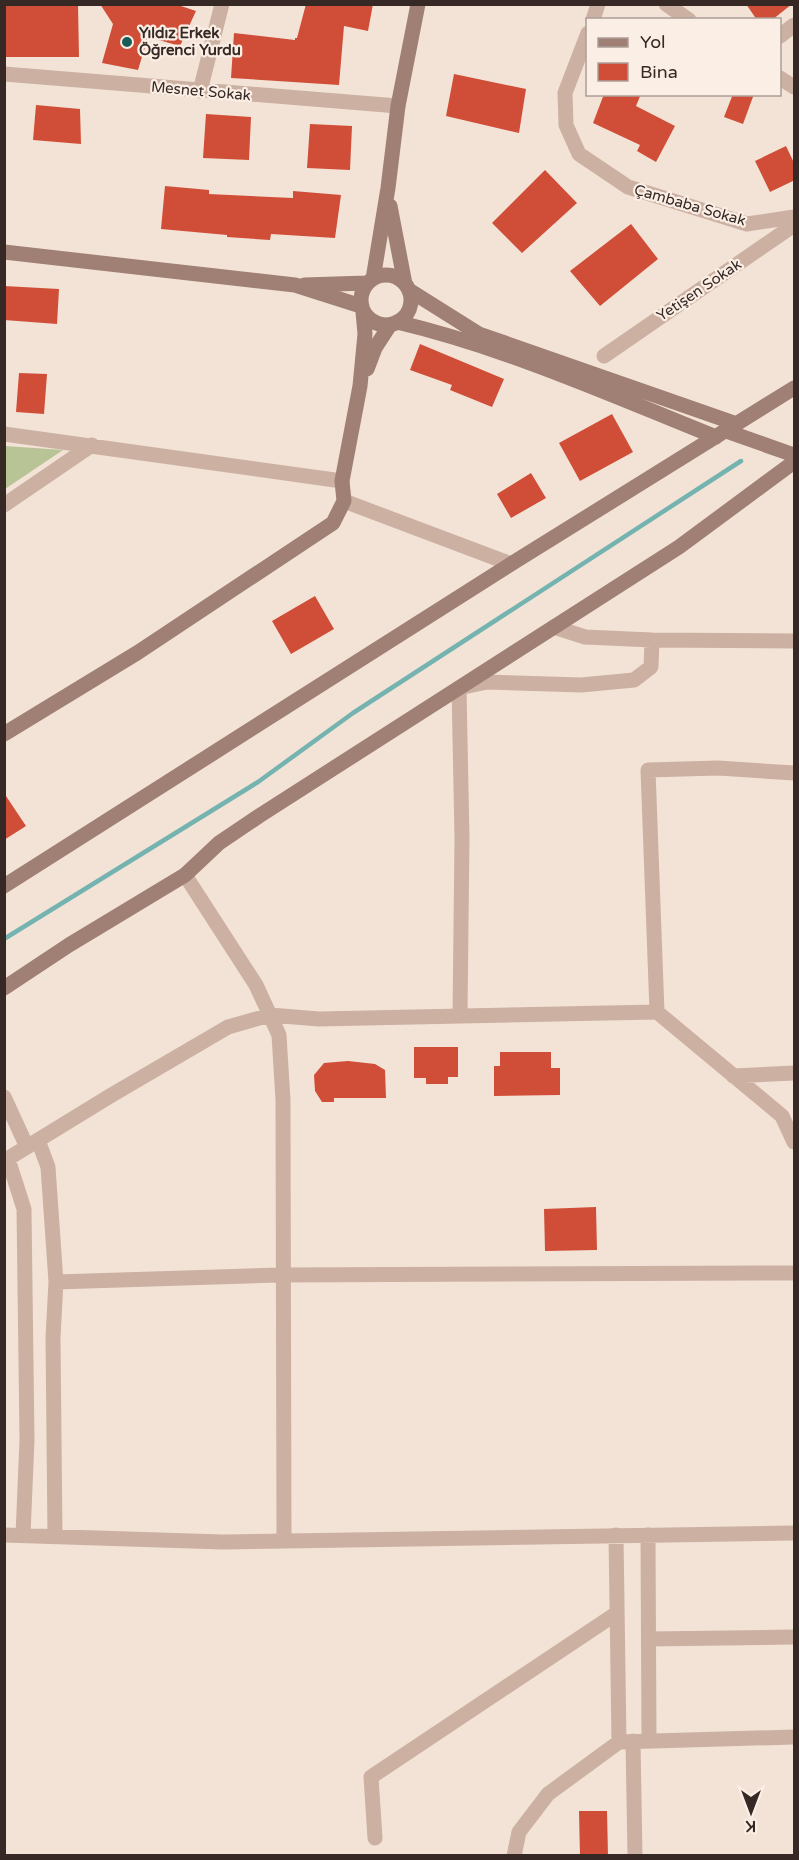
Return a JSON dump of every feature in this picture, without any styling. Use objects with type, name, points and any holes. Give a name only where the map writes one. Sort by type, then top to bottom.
[{"type":"street","points":[[200,91],[222,4]]},
{"type":"street","points":[[4,734],[137,653],[333,523],[344,501],[342,481],[360,386],[366,334],[361,293],[370,281],[388,188],[398,106],[418,4]]},
{"type":"street","points":[[666,4],[686,18]]},
{"type":"street","points":[[781,35],[795,25]]},
{"type":"street","name":"Çambaba Sokak","points":[[586,38],[565,93],[566,125],[579,154],[628,187],[747,224],[795,217]]},
{"type":"street","name":"Mesnet Sokak","points":[[4,74],[398,106]]},
{"type":"street","points":[[781,79],[795,87]]},
{"type":"street","points":[[360,386],[375,348],[394,324],[407,314],[411,303],[400,265],[388,188]]},
{"type":"street","name":"Yetişen Sokak","points":[[604,356],[795,225]]},
{"type":"street","points":[[4,252],[295,285],[370,281],[387,275],[400,280],[407,287],[480,334],[726,430]]},
{"type":"street","points":[[295,285],[362,309],[374,323],[425,329],[523,360],[795,455]]},
{"type":"street","points":[[4,886],[511,564],[795,388]]},
{"type":"street","points":[[4,434],[342,481]]},
{"type":"street","points":[[4,505],[92,445]]},
{"type":"street","points":[[4,988],[69,945],[185,876],[219,843],[243,826],[679,547],[795,462]]},
{"type":"street","points":[[344,501],[511,564]]},
{"type":"street","points":[[554,627],[585,637],[795,641]]},
{"type":"street","points":[[459,688],[487,682],[581,685],[634,680],[651,667],[652,640]]},
{"type":"street","points":[[459,688],[462,838],[460,1014]]},
{"type":"street","points":[[657,1012],[648,770],[718,768],[795,772]]},
{"type":"street","points":[[185,876],[256,985],[279,1035],[283,1100],[284,1540]]},
{"type":"street","points":[[23,1535],[27,1440],[24,1209],[6,1160],[228,1027],[270,1015],[319,1019],[460,1014],[657,1012],[733,1076],[788,1116],[795,1142]]},
{"type":"street","points":[[733,1076],[795,1073]]},
{"type":"street","points":[[4,1097],[48,1167],[56,1282],[53,1337],[54,1536]]},
{"type":"street","points":[[56,1282],[284,1275],[795,1273]]},
{"type":"street","points":[[4,1535],[222,1542],[795,1533]]},
{"type":"street","points":[[616,1535],[617,1613],[634,1856]]},
{"type":"street","points":[[648,1535],[649,1741]]},
{"type":"street","points":[[375,1838],[371,1777],[617,1613]]},
{"type":"street","points":[[649,1638],[795,1636]]},
{"type":"street","points":[[514,1856],[519,1832],[548,1794],[626,1742],[795,1737]]},
{"type":"green space","points":[[5,446],[63,450],[5,489]]},
{"type":"building","points":[[4,4],[78,4],[79,57],[4,57]]},
{"type":"building","name":"Yıldız Erkek Öğrenci Yurdu","points":[[100,4],[175,4],[196,11],[180,46],[148,37],[138,70],[102,63],[113,24]]},
{"type":"building","points":[[306,4],[373,4],[368,31],[344,26],[339,85],[231,78],[234,33],[295,40]]},
{"type":"building","points":[[746,4],[792,4],[774,18],[756,18]]},
{"type":"building","points":[[454,74],[526,89],[519,133],[446,116]]},
{"type":"building","points":[[603,96],[640,96],[636,106],[675,126],[656,162],[637,151],[640,145],[593,123]]},
{"type":"building","points":[[732,96],[753,96],[743,124],[724,117]]},
{"type":"building","points":[[36,105],[80,109],[81,144],[33,140]]},
{"type":"building","points":[[206,114],[251,117],[249,160],[203,158]]},
{"type":"building","points":[[310,124],[352,126],[350,170],[307,168]]},
{"type":"building","points":[[786,146],[795,165],[795,180],[770,192],[755,161]]},
{"type":"building","points":[[545,170],[577,203],[522,253],[492,223]]},
{"type":"building","points":[[165,186],[209,190],[209,194],[293,198],[293,191],[341,195],[335,238],[271,234],[270,240],[161,229]]},
{"type":"building","points":[[631,224],[658,259],[600,306],[570,271]]},
{"type":"building","points":[[4,286],[59,289],[57,324],[4,320]]},
{"type":"building","points":[[420,344],[504,379],[492,407],[450,390],[452,385],[410,370]]},
{"type":"building","points":[[19,373],[47,374],[44,414],[16,412]]},
{"type":"building","points":[[612,414],[633,452],[580,481],[559,443]]},
{"type":"building","points":[[531,473],[546,498],[511,518],[497,494]]},
{"type":"building","points":[[315,596],[334,629],[291,654],[272,621]]},
{"type":"building","points":[[4,793],[26,826],[4,840]]},
{"type":"building","points":[[414,1047],[458,1047],[458,1077],[448,1077],[448,1084],[426,1084],[426,1078],[414,1078]]},
{"type":"building","points":[[500,1052],[551,1052],[551,1068],[560,1068],[560,1095],[494,1096],[494,1066],[500,1066]]},
{"type":"building","points":[[348,1061],[375,1064],[385,1070],[386,1098],[334,1098],[334,1102],[322,1102],[315,1091],[314,1075],[324,1063]]},
{"type":"building","points":[[596,1207],[597,1250],[545,1251],[544,1209]]},
{"type":"building","points":[[579,1811],[607,1811],[608,1856],[580,1856]]},
{"type":"waterway","points":[[4,939],[258,782],[353,713],[741,461]]},
{"type":"place","name":"Yıldız Erkek Öğrenci Yurdu","points":[[127,42]]}]
